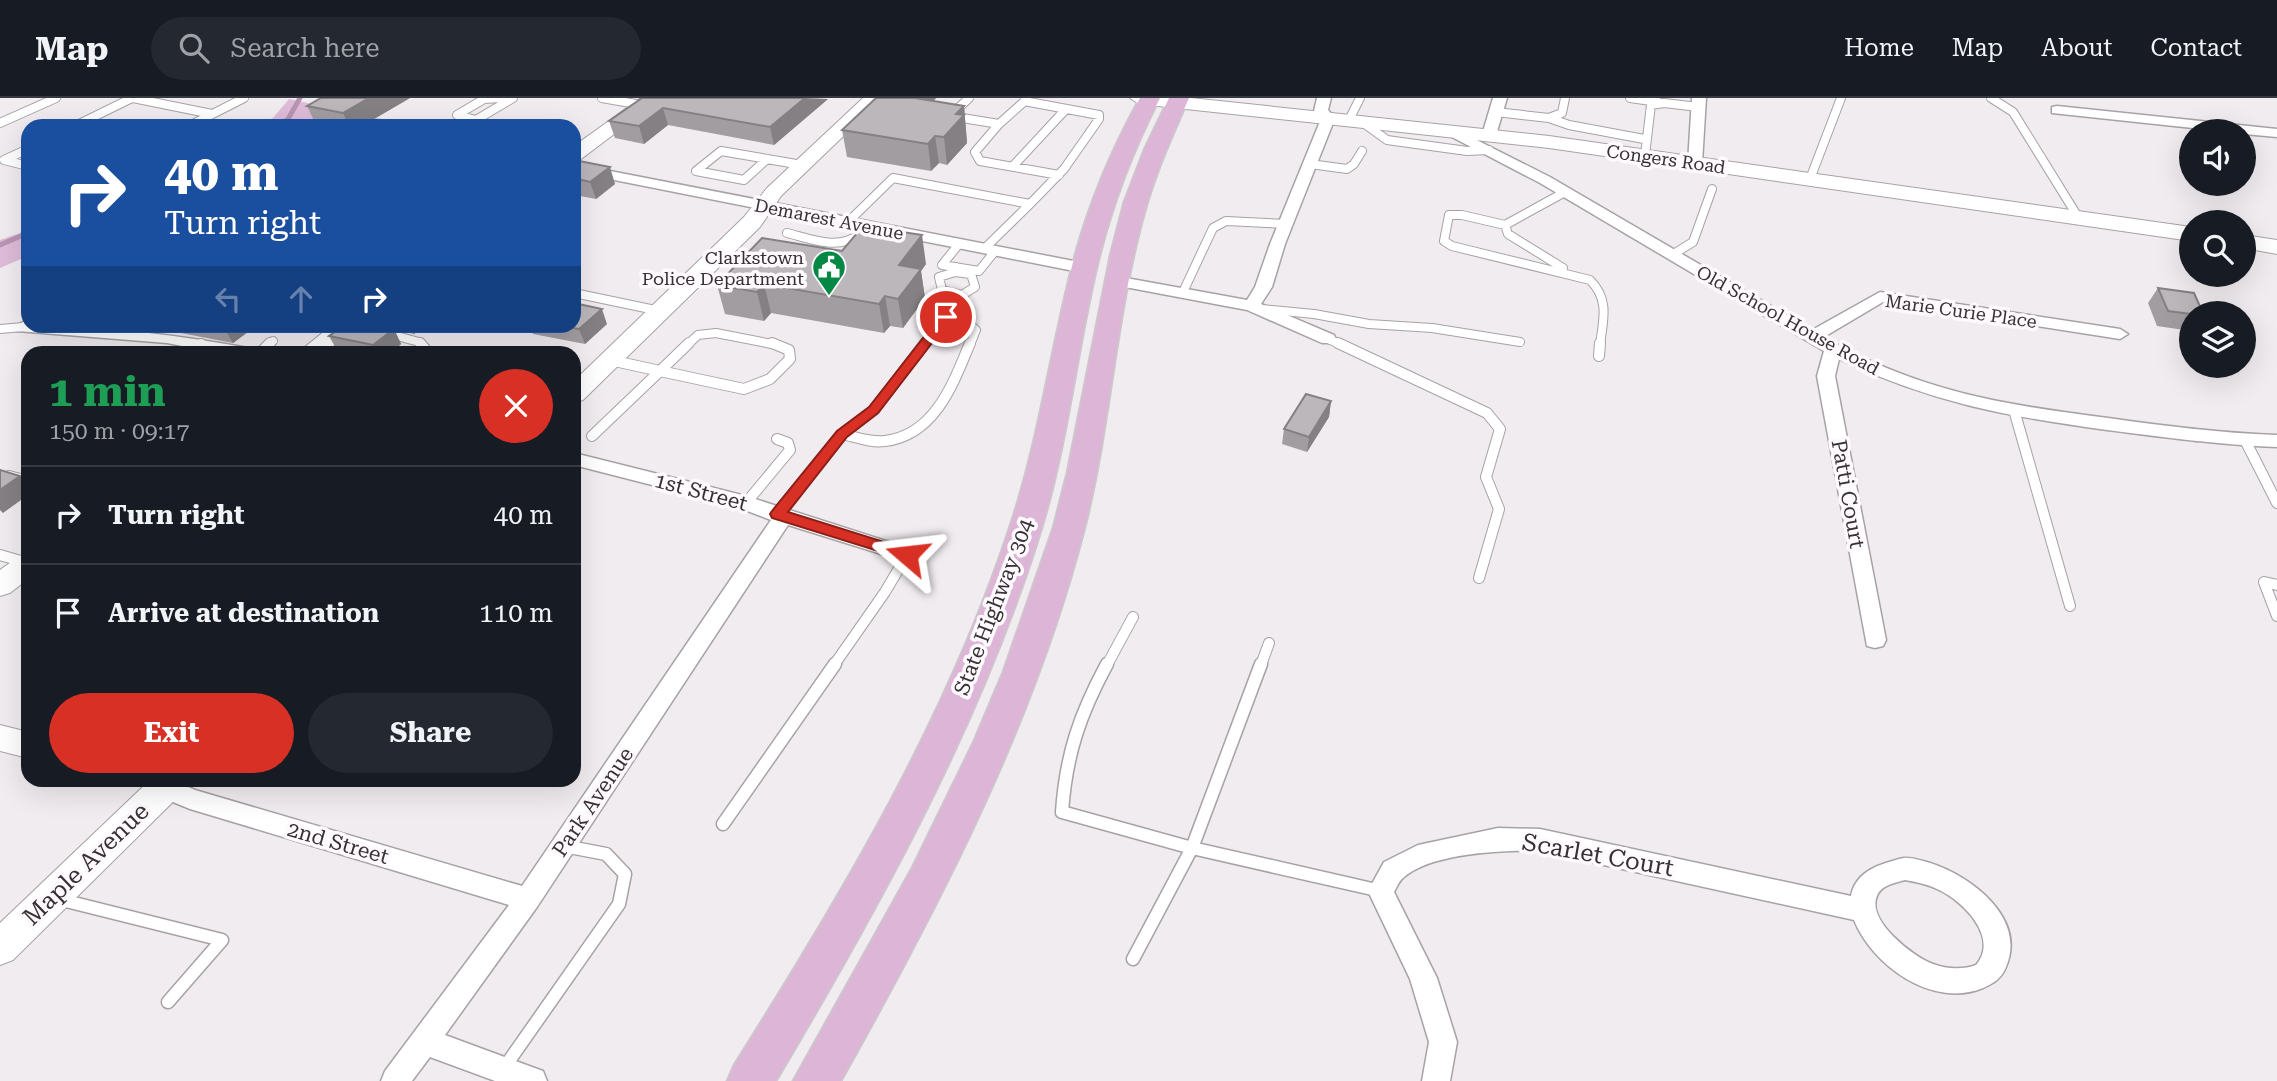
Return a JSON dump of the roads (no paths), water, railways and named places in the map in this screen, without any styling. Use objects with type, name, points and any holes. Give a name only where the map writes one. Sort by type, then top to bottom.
[{"type":"main road","name":"State Highway 304","points":[[750,1081],[824,960],[888,845],[949,723],[981,651],[1035,496],[1084,268],[1110,183],[1159,99]]},
{"type":"main road","name":"State Highway 304","points":[[816,1081],[888,954],[938,858],[996,733],[1039,624],[1080,484],[1115,281],[1141,186],[1159,99]]},
{"type":"street","points":[[581,388],[752,222],[774,192],[874,98]]},
{"type":"street","points":[[1256,307],[1281,234],[1328,118],[1321,111],[1324,98]]},
{"type":"street","name":"Congers Road","points":[[1159,99],[1453,132],[1489,143],[1645,147],[1695,163],[2179,232]]},
{"type":"street","points":[[581,150],[647,102]]},
{"type":"street","points":[[1695,163],[1699,102]]},
{"type":"street","points":[[1489,143],[1498,105]]},
{"type":"street","points":[[2057,110],[2277,133]]},
{"type":"street","name":"Old School House Road","points":[[1489,143],[1565,192],[1812,337],[1874,369],[1924,388],[1964,401],[2014,410],[2149,430],[2277,441]]},
{"type":"street","name":"Demarest Avenue","points":[[581,169],[1084,268]]},
{"type":"street","points":[[2256,244],[2277,247]]},
{"type":"street","points":[[1115,281],[1256,307],[1328,339]]},
{"type":"street","name":"Marie Curie Place","points":[[1812,337],[1880,297],[2120,334]]},
{"type":"street","points":[[102,333],[167,338],[187,346]]},
{"type":"street","points":[[319,346],[336,333]]},
{"type":"street","name":"Patti Court","points":[[1833,348],[1826,376],[1875,640]]},
{"type":"street","name":"1st Street","points":[[581,461],[746,503],[907,555]]},
{"type":"street","name":"Park Avenue","points":[[395,1081],[528,899],[780,516]]},
{"type":"street","points":[[0,585],[21,568]]},
{"type":"street","name":"Maple Avenue","points":[[0,948],[159,787]]},
{"type":"street","name":"2nd Street","points":[[170,787],[190,799],[528,899]]},
{"type":"street","name":"Scarlet Court","points":[[1381,891],[1393,870],[1427,853],[1498,839],[1540,840],[1863,910]]},
{"type":"street","points":[[1905,869],[1927,873],[1947,881],[1969,895],[1986,913],[1996,931],[1999,950],[1993,966],[1983,976],[1964,981],[1941,980],[1906,965],[1885,949],[1870,929],[1863,910],[1863,895],[1871,881],[1885,872],[1905,869]]},
{"type":"street","points":[[1381,891],[1423,978],[1443,1042],[1436,1081]]},
{"type":"street","points":[[424,1041],[533,1081]]},
{"type":"lane","points":[[0,123],[56,98]]},
{"type":"lane","points":[[90,119],[133,98],[212,114]]},
{"type":"lane","points":[[203,119],[244,98]]},
{"type":"lane","points":[[472,119],[457,115],[484,99],[500,98]]},
{"type":"lane","points":[[478,119],[513,98]]},
{"type":"lane","points":[[602,98],[647,102]]},
{"type":"lane","points":[[969,98],[950,116],[999,124]]},
{"type":"lane","points":[[1360,98],[1356,121],[1387,140],[1463,150],[1489,143]]},
{"type":"lane","points":[[1549,118],[1562,113],[1565,98]]},
{"type":"lane","points":[[1630,98],[1664,103]]},
{"type":"lane","points":[[1810,179],[1824,136],[1841,98]]},
{"type":"lane","points":[[1991,98],[2013,112],[2078,217]]},
{"type":"lane","points":[[962,295],[942,290],[939,277],[955,269],[979,271],[989,250],[1059,175],[1099,120],[1098,115],[1027,100],[999,124],[975,152],[980,160],[1059,175]]},
{"type":"lane","points":[[1498,105],[1645,147],[1651,105],[1699,102]]},
{"type":"lane","points":[[1013,166],[1066,109]]},
{"type":"lane","points":[[767,159],[744,180],[696,171],[721,151],[802,165]]},
{"type":"lane","points":[[1310,164],[1347,169],[1354,164],[1362,151]]},
{"type":"lane","points":[[2,160],[21,152]]},
{"type":"lane","points":[[2,160],[21,164]]},
{"type":"lane","points":[[848,222],[893,178],[1030,204]]},
{"type":"lane","points":[[1672,255],[1693,242],[1712,189]]},
{"type":"lane","points":[[1565,192],[1505,225],[1462,215],[1449,215],[1444,241],[1452,246],[1590,280],[1600,289],[1605,304],[1599,356]]},
{"type":"lane","points":[[1183,292],[1213,228],[1226,221],[1287,223]]},
{"type":"lane","points":[[1505,225],[1508,234],[1573,274]]},
{"type":"lane","points":[[787,233],[846,243],[855,240],[868,226]]},
{"type":"lane","points":[[780,516],[842,434],[874,410],[962,295],[975,287],[971,274],[942,265],[959,244]]},
{"type":"lane","points":[[581,294],[661,311]]},
{"type":"lane","points":[[1256,307],[1369,324],[1432,328],[1520,342]]},
{"type":"lane","points":[[842,434],[883,441],[904,437],[919,429],[944,401],[976,330],[967,321],[946,317]]},
{"type":"lane","points":[[0,329],[21,327]]},
{"type":"lane","points":[[592,436],[661,371],[698,335],[707,332],[771,343],[789,350],[790,359],[770,379],[744,389],[661,371],[610,360]]},
{"type":"lane","points":[[385,333],[419,342],[422,346]]},
{"type":"lane","points":[[1328,339],[1487,413],[1500,429],[1486,477],[1499,509],[1479,578]]},
{"type":"lane","points":[[267,346],[274,341]]},
{"type":"lane","points":[[2014,410],[2070,606]]},
{"type":"lane","points":[[746,503],[790,450],[789,443],[778,439]]},
{"type":"lane","points":[[2245,440],[2276,499]]},
{"type":"lane","points":[[0,479],[9,476],[21,479]]},
{"type":"lane","points":[[0,555],[21,561]]},
{"type":"lane","points":[[723,824],[886,592],[907,555]]},
{"type":"lane","points":[[2277,585],[2264,582],[2277,616]]},
{"type":"lane","points":[[1133,617],[1086,703],[1065,771],[1062,812],[1192,848],[1381,891]]},
{"type":"lane","points":[[1133,959],[1192,848],[1269,643]]},
{"type":"lane","points":[[503,1070],[619,904],[625,874],[606,854],[564,846]]},
{"type":"lane","points":[[52,898],[222,940],[168,1002]]},
{"type":"waterway","points":[[288,119],[300,98]]},
{"type":"waterway","points":[[0,245],[21,236]]},
{"type":"place","name":"Clarkstown Police Department","points":[[829,297]]}]
